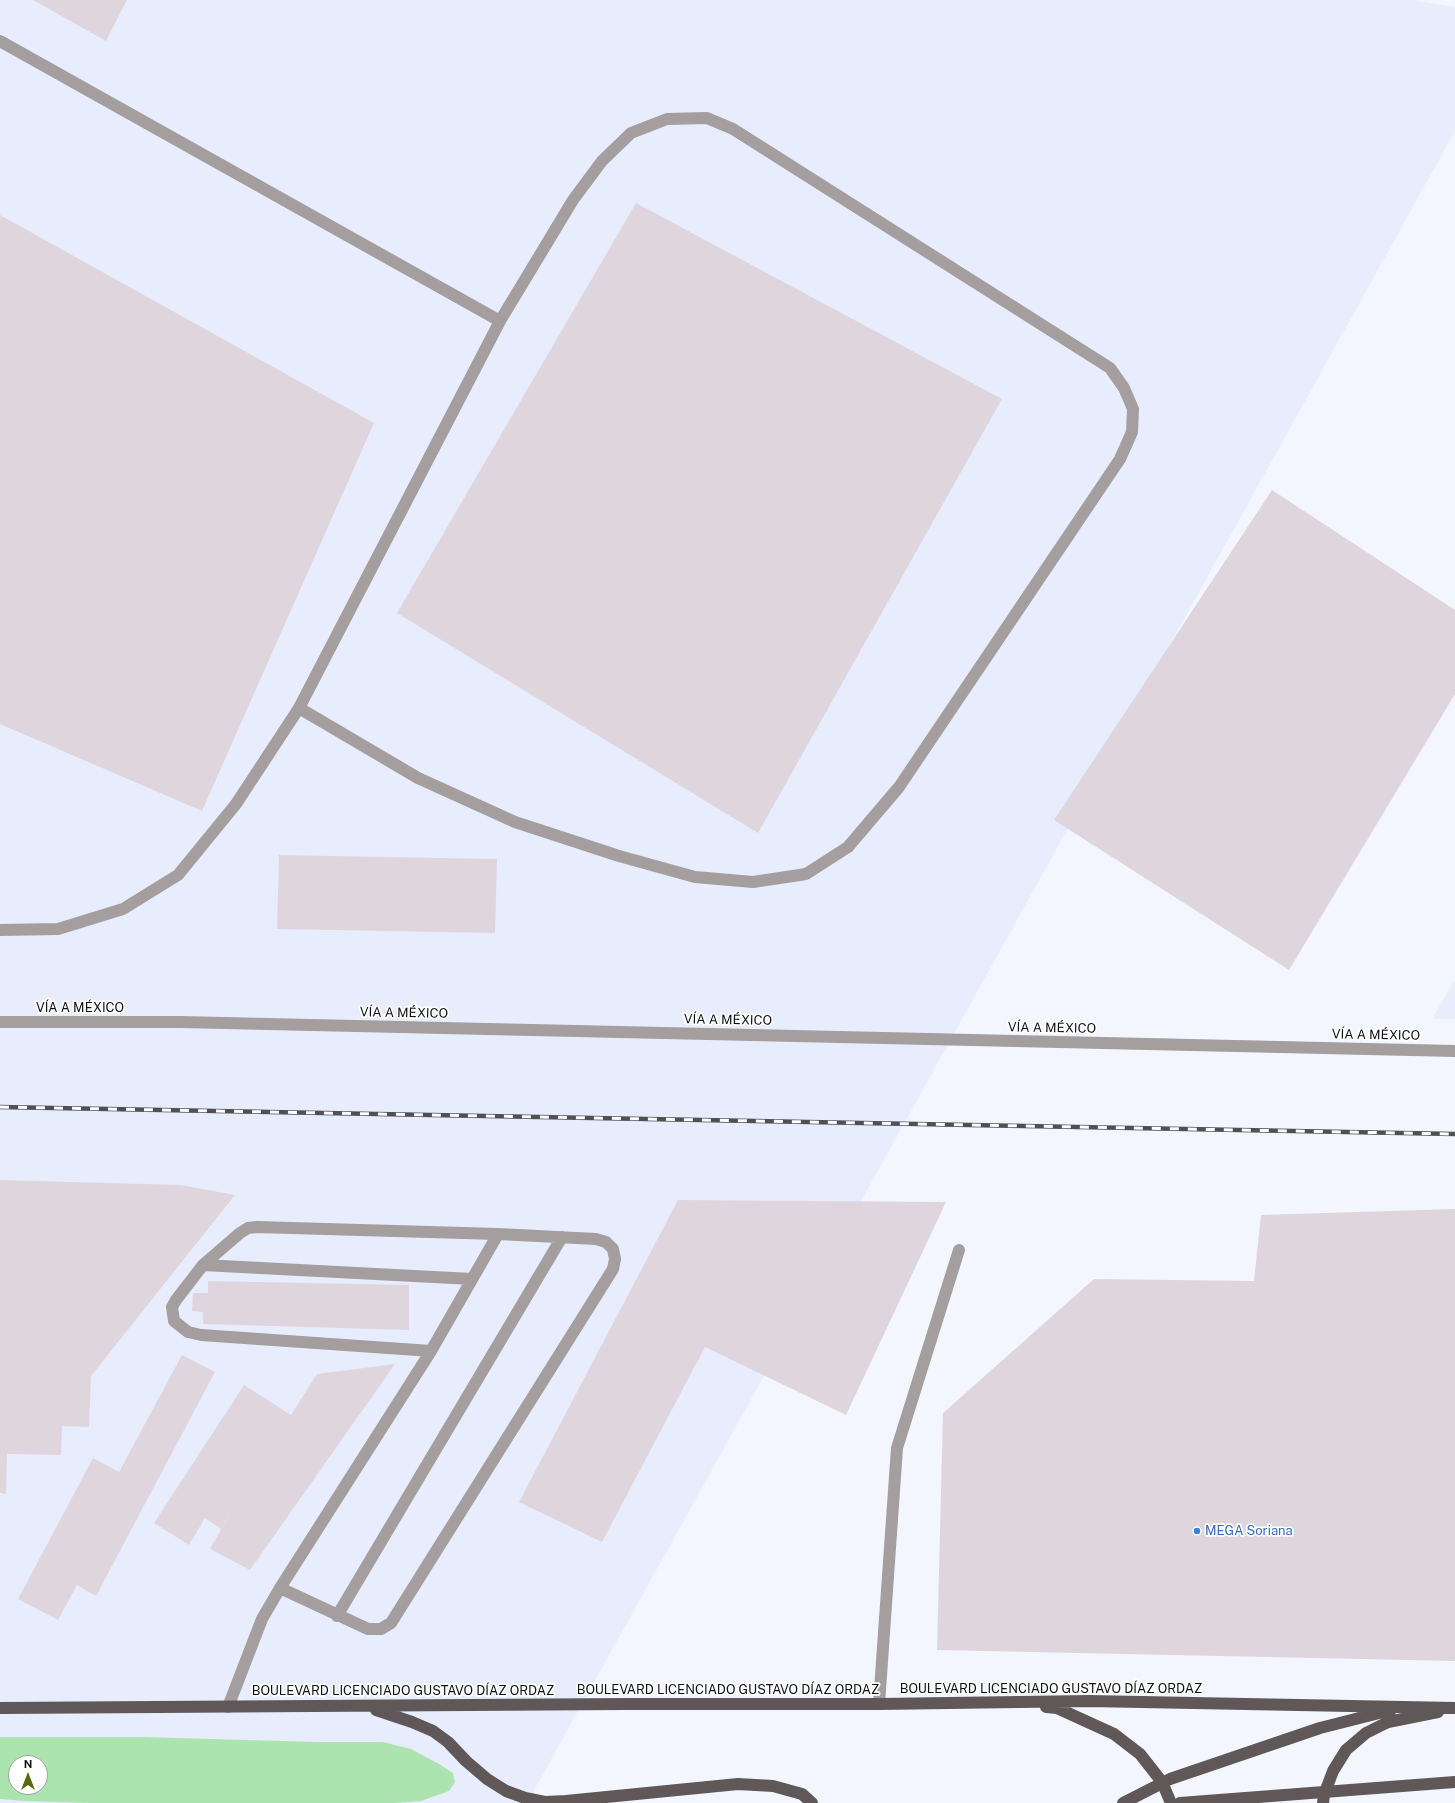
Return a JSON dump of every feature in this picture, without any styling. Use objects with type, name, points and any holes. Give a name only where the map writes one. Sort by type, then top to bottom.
[{"type":"main road","name":"BOULEVARD LICENCIADO GUSTAVO DÍAZ ORDAZ","points":[[0,1708],[879,1704],[1146,1701],[1455,1708]]},
{"type":"main road","points":[[1006,1702],[1057,1708],[1109,1732],[1140,1754],[1162,1782],[1171,1803]]},
{"type":"main road","points":[[348,1706],[382,1711],[433,1731],[448,1742],[487,1779],[506,1791],[525,1798],[546,1802],[566,1801],[738,1784],[773,1786],[802,1794],[812,1803]]},
{"type":"main road","points":[[1123,1803],[1162,1782],[1320,1728],[1405,1706]]},
{"type":"main road","points":[[1323,1803],[1324,1795],[1333,1772],[1346,1750],[1366,1733],[1388,1722],[1455,1708]]},
{"type":"main road","points":[[1180,1803],[1455,1782]]},
{"type":"street","points":[[0,41],[500,322]]},
{"type":"street","points":[[0,930],[58,929],[123,909],[178,875],[236,804],[299,708],[500,322],[573,200],[602,161],[631,133],[667,120],[707,118],[734,129],[1110,368],[1124,388],[1133,410],[1132,432],[1120,459],[899,787],[848,847],[806,874],[753,882],[695,877],[611,854],[515,822],[418,778],[299,708]]},
{"type":"street","name":"VÍA A MÉXICO","points":[[0,1022],[180,1022],[1455,1051]]},
{"type":"street","points":[[280,1588],[337,1616],[368,1629],[381,1629],[391,1623],[613,1268],[615,1259],[613,1249],[606,1242],[596,1239],[562,1237],[257,1227],[248,1228],[240,1233],[203,1265],[172,1307],[174,1321],[188,1332],[201,1335],[431,1351]]},
{"type":"street","points":[[228,1706],[262,1619],[280,1588],[431,1351],[498,1234]]},
{"type":"street","points":[[337,1616],[562,1237]]},
{"type":"street","points":[[879,1704],[897,1448],[959,1250]]},
{"type":"street","points":[[203,1265],[472,1279]]},
{"type":"shaded area","points":[[0,0],[1412,0],[1455,7],[1455,131],[527,1803],[0,1803]]},
{"type":"shaded area","points":[[1455,980],[1455,1019],[1432,1019]]},
{"type":"green space","points":[[0,1737],[142,1737],[317,1742],[383,1742],[411,1749],[439,1764],[453,1773],[455,1782],[449,1791],[421,1801],[395,1803],[89,1803],[0,1799]]},
{"type":"building","points":[[33,0],[127,0],[106,41]]},
{"type":"building","points":[[636,203],[1002,399],[758,833],[397,613]]},
{"type":"building","points":[[0,215],[374,423],[202,811],[0,724]]},
{"type":"building","points":[[1272,490],[1455,610],[1455,694],[1289,970],[1054,820]]},
{"type":"building","points":[[279,855],[497,859],[495,933],[277,929]]},
{"type":"building","points":[[0,1180],[181,1185],[235,1195],[91,1376],[89,1427],[62,1426],[61,1455],[7,1454],[6,1494],[0,1493]]},
{"type":"building","points":[[678,1200],[946,1202],[846,1415],[705,1347],[602,1542],[519,1502]]},
{"type":"building","name":"MEGA Soriana","points":[[1455,1209],[1455,1661],[937,1650],[943,1413],[1094,1279],[1254,1281],[1261,1215]]},
{"type":"building","points":[[208,1281],[409,1285],[409,1330],[203,1324],[203,1312],[192,1311],[193,1293],[208,1293]]},
{"type":"building","points":[[182,1355],[215,1372],[96,1596],[77,1585],[58,1620],[18,1599],[93,1458],[119,1472]]},
{"type":"building","points":[[395,1364],[250,1570],[210,1549],[234,1507],[221,1529],[205,1518],[189,1545],[154,1523],[244,1385],[291,1415],[317,1374]]},
{"type":"railway","points":[[0,1107],[1455,1134]]},
{"type":"place","name":"MEGA Soriana","points":[[1197,1531]]}]
